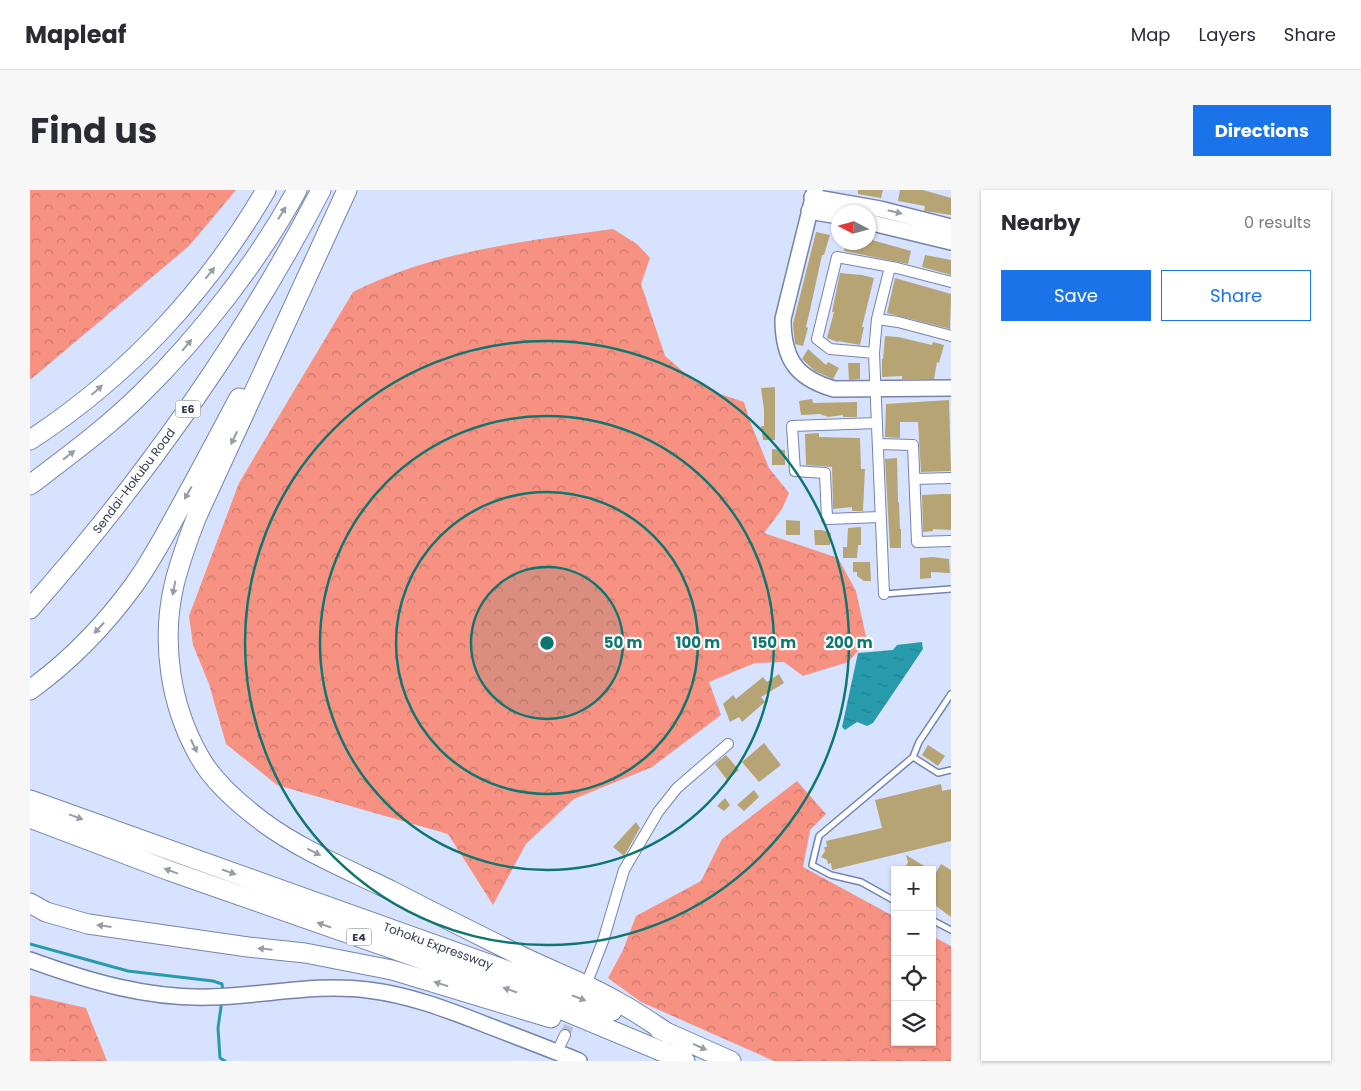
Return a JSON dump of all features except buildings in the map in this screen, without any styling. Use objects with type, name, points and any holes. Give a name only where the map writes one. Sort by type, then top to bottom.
[{"type":"highway","points":[[30,440],[89,398],[134,358],[179,312],[219,262],[266,190]]},
{"type":"highway","points":[[30,485],[108,423],[141,394],[174,360],[206,323],[258,252],[297,190]]},
{"type":"highway","name":"Sendai-Hokubu Road","points":[[30,609],[121,500],[155,456],[209,379],[278,270],[321,190]]},
{"type":"highway","points":[[347,190],[197,516],[183,552],[174,586],[170,615],[170,671],[174,698],[186,730],[199,757],[216,780],[263,823],[294,842],[523,957],[617,1001],[669,1034]]},
{"type":"highway","points":[[30,690],[52,675],[76,652],[107,620],[134,584],[160,545],[304,282]]},
{"type":"highway","name":"Tohoku Expressway","points":[[30,800],[513,973],[669,1034],[731,1061]]},
{"type":"highway","name":"Tohoku Expressway","points":[[30,818],[170,871],[536,999],[685,1061]]},
{"type":"highway","points":[[30,903],[46,912],[88,924],[239,946],[306,953],[392,970],[532,1012],[670,1061]]},
{"type":"street","points":[[812,199],[831,211]]},
{"type":"street","points":[[812,199],[880,209],[951,227]]},
{"type":"street","points":[[812,199],[784,319],[784,338],[790,358],[802,375],[818,384],[834,389],[951,388]]},
{"type":"street","points":[[876,224],[951,242]]},
{"type":"street","points":[[874,353],[830,349],[817,339],[836,257],[890,267],[951,282]]},
{"type":"street","points":[[884,594],[874,353],[877,319],[890,267]]},
{"type":"street","points":[[877,319],[898,322],[951,336]]},
{"type":"street","points":[[877,423],[792,426],[795,471],[825,472],[827,520],[881,518]]},
{"type":"street","points":[[878,444],[913,445],[918,542],[951,541]]},
{"type":"street","points":[[915,479],[951,478]]},
{"type":"street","points":[[588,980],[603,941],[624,870],[658,812],[677,788],[728,744]]},
{"type":"street","points":[[30,960],[98,982],[134,991],[173,996],[223,997],[340,987],[401,995],[431,1004],[579,1061]]},
{"type":"street","points":[[557,1052],[565,1035]]},
{"type":"lane","points":[[884,594],[951,589]]},
{"type":"lane","points":[[891,898],[861,882],[831,875],[812,865],[819,836],[913,758],[919,742],[951,694]]},
{"type":"lane","points":[[913,758],[938,773],[951,770]]},
{"type":"lane","points":[[936,922],[951,930]]},
{"type":"green space","points":[[30,190],[236,190],[189,246],[30,380]]},
{"type":"green space","points":[[613,229],[637,244],[650,258],[641,284],[665,356],[693,380],[720,394],[744,402],[769,468],[789,493],[782,509],[764,533],[838,558],[856,591],[867,641],[848,662],[803,676],[784,662],[755,663],[709,682],[721,715],[652,767],[574,799],[526,844],[493,905],[448,834],[277,785],[226,744],[209,684],[193,645],[189,616],[239,483],[353,292],[384,278],[447,257],[513,243]]},
{"type":"green space","points":[[797,781],[826,814],[810,830],[803,867],[891,915],[891,1046],[936,1046],[936,938],[951,946],[951,1061],[774,1061],[641,1002],[608,978],[623,950],[636,916],[701,881],[722,839]]},
{"type":"green space","points":[[30,995],[86,1008],[107,1061],[30,1061]]},
{"type":"water","points":[[922,642],[923,649],[873,723],[867,726],[857,722],[845,730],[842,727],[858,653],[893,650],[897,645]]},
{"type":"waterway","points":[[30,944],[128,971],[213,981],[222,984],[223,991]]},
{"type":"waterway","points":[[222,1000],[218,1028],[220,1058],[225,1061]]},
{"type":"tunnel","points":[[565,1035],[575,1011]]}]
